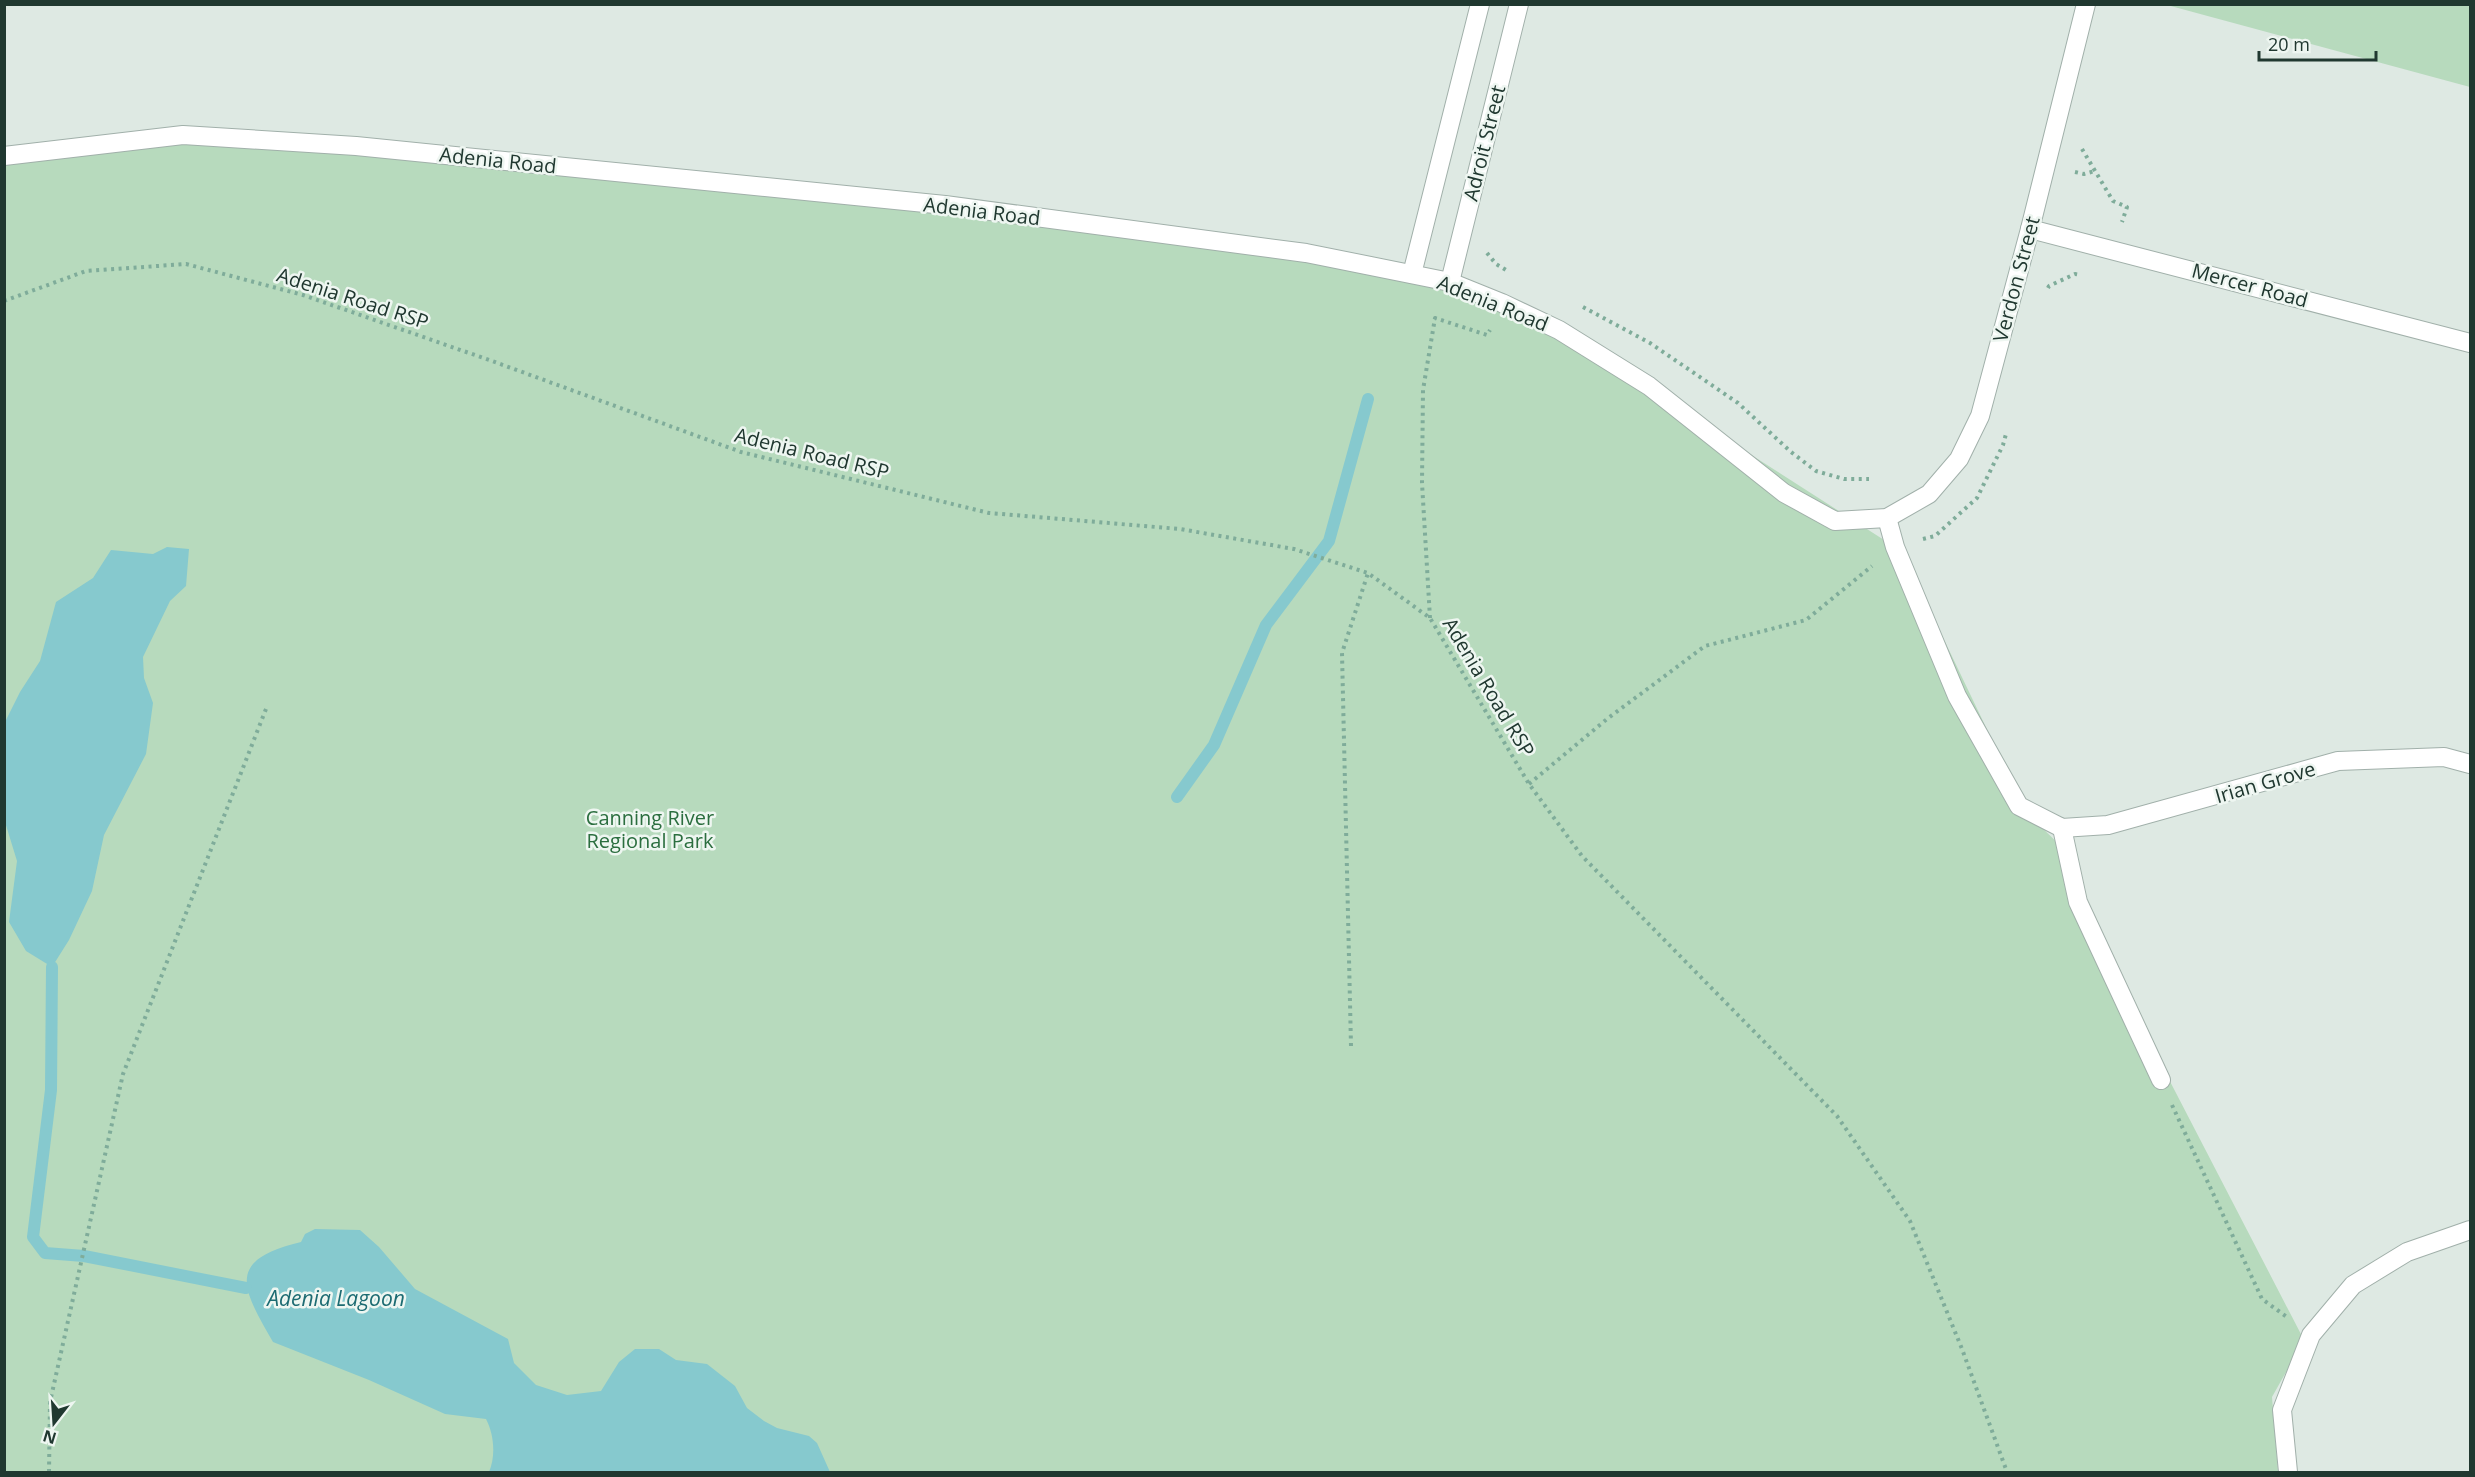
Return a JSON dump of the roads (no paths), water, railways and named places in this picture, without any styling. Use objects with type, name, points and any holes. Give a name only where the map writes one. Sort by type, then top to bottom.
[{"type":"street","name":"Adroit Street","points":[[1412,274],[1480,4]]},
{"type":"street","name":"Adroit Street","points":[[1450,282],[1519,4]]},
{"type":"street","name":"Verdon Street","points":[[1887,518],[1929,494],[1959,459],[1980,416],[2030,229],[2086,4]]},
{"type":"street","name":"Adenia Road","points":[[4,156],[183,135],[356,146],[945,205],[1306,253],[1450,282],[1502,303],[1559,330],[1649,387],[1784,493],[1835,521],[1887,518]]},
{"type":"street","name":"Mercer Road","points":[[2030,229],[2470,342]]},
{"type":"street","points":[[1887,518],[1895,547],[1958,696],[2019,806],[2062,828],[2078,902],[2161,1080]]},
{"type":"street","name":"Irian Grove","points":[[2062,828],[2108,825],[2338,761],[2444,757],[2470,764]]},
{"type":"street","points":[[2288,1473],[2282,1410],[2310,1335],[2353,1285],[2407,1252],[2470,1230]]},
{"type":"water","points":[[167,547],[189,549],[186,586],[170,601],[143,657],[144,678],[153,703],[146,754],[104,835],[92,891],[69,940],[52,967],[26,951],[9,922],[17,861],[5,822],[4,724],[20,692],[40,661],[56,602],[93,578],[111,550],[153,554]]},
{"type":"water","name":"Adenia Lagoon","points":[[315,1229],[360,1230],[379,1247],[415,1289],[508,1339],[514,1363],[536,1385],[567,1395],[601,1391],[619,1362],[635,1349],[659,1349],[676,1360],[707,1364],[735,1386],[747,1408],[764,1421],[777,1428],[809,1436],[817,1443],[830,1472],[489,1472],[493,1459],[493,1445],[486,1419],[445,1414],[369,1380],[273,1342],[248,1291],[247,1278],[251,1267],[260,1258],[277,1249],[301,1242],[305,1234]]},
{"type":"waterway","points":[[1177,797],[1214,745],[1266,625],[1329,541],[1368,399]]},
{"type":"waterway","points":[[52,967],[51,1090],[33,1237],[45,1253],[84,1256],[246,1288]]},
{"type":"park label","name":"Canning River Regional Park","points":[[650,828]]}]
